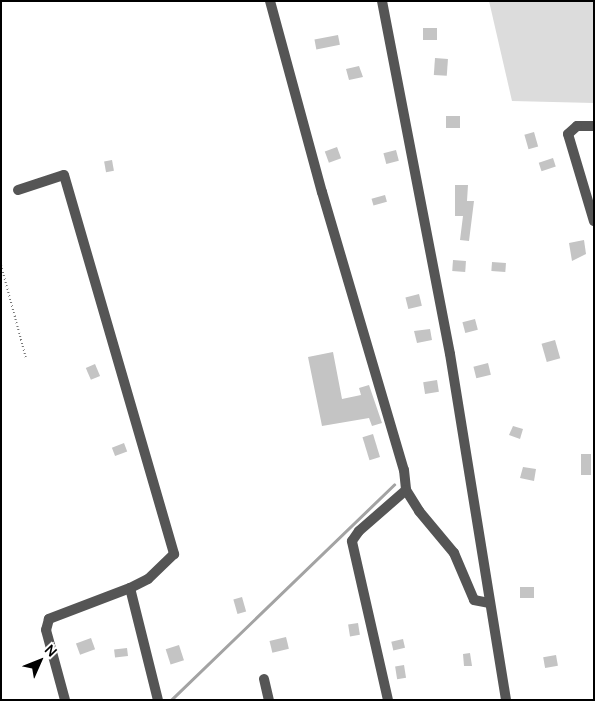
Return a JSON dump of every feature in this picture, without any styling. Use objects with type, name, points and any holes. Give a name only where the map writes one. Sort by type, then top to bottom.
[{"type":"street","points":[[270,1],[322,192],[404,470],[406,490],[419,511],[446,540],[474,600],[490,603]]},
{"type":"street","points":[[382,1],[448,345],[506,700]]},
{"type":"street","points":[[594,126],[569,130],[568,143],[594,221]]},
{"type":"street","points":[[18,190],[64,175],[174,554],[148,578],[130,588],[49,619],[46,630],[65,700]]},
{"type":"street","points":[[388,700],[352,541],[359,531],[406,490]]},
{"type":"street","points":[[130,588],[158,700]]},
{"type":"street","points":[[264,679],[269,700]]},
{"type":"path","points":[[1,265],[26,358]]},
{"type":"shaded area","points":[[489,1],[594,1],[594,103],[512,101]]},
{"type":"building","points":[[423,28],[437,28],[437,40],[423,40]]},
{"type":"building","points":[[338,35],[340,45],[316,49],[314,40]]},
{"type":"building","points":[[435,58],[448,59],[447,76],[434,75]]},
{"type":"building","points":[[359,66],[363,77],[349,80],[346,69]]},
{"type":"building","points":[[446,116],[460,116],[460,128],[446,128]]},
{"type":"building","points":[[534,132],[538,146],[529,149],[524,135]]},
{"type":"building","points":[[337,147],[341,158],[329,163],[325,151]]},
{"type":"building","points":[[396,150],[399,161],[386,164],[383,153]]},
{"type":"building","points":[[553,158],[556,167],[542,171],[539,163]]},
{"type":"building","points":[[112,160],[114,171],[106,172],[104,161]]},
{"type":"building","points":[[455,185],[468,185],[467,201],[474,201],[469,241],[460,240],[463,216],[455,216]]},
{"type":"building","points":[[385,195],[387,202],[373,206],[372,199]]},
{"type":"building","points":[[584,240],[586,254],[572,261],[569,243]]},
{"type":"building","points":[[453,260],[466,261],[465,272],[452,271]]},
{"type":"building","points":[[492,262],[506,263],[505,272],[491,271]]},
{"type":"building","points":[[419,294],[422,306],[408,309],[405,297]]},
{"type":"building","points":[[475,319],[478,330],[465,333],[462,322]]},
{"type":"building","points":[[430,329],[432,340],[417,343],[414,331]]},
{"type":"building","points":[[555,340],[560,358],[547,362],[542,344]]},
{"type":"building","points":[[333,352],[342,399],[361,395],[359,388],[369,385],[382,423],[372,426],[369,418],[322,426],[308,357]]},
{"type":"building","points":[[488,363],[491,375],[476,378],[473,367]]},
{"type":"building","points":[[95,364],[100,376],[91,380],[86,368]]},
{"type":"building","points":[[437,380],[439,392],[425,394],[423,382]]},
{"type":"building","points":[[513,426],[523,429],[520,439],[509,435]]},
{"type":"building","points":[[373,434],[380,457],[369,460],[362,437]]},
{"type":"building","points":[[124,443],[127,451],[115,456],[112,448]]},
{"type":"building","points":[[581,454],[591,454],[591,475],[581,475]]},
{"type":"building","points":[[523,467],[536,469],[534,481],[520,478]]},
{"type":"building","points":[[520,587],[534,587],[534,598],[520,598]]},
{"type":"building","points":[[242,597],[246,611],[237,614],[233,599]]},
{"type":"building","points":[[358,623],[360,635],[350,636],[348,625]]},
{"type":"building","points":[[286,637],[289,649],[272,653],[270,641]]},
{"type":"building","points":[[91,638],[95,649],[80,655],[76,643]]},
{"type":"building","points":[[403,639],[405,648],[393,650],[391,642]]},
{"type":"building","points":[[179,645],[184,660],[171,665],[166,649]]},
{"type":"building","points":[[127,648],[128,656],[115,658],[114,650]]},
{"type":"building","points":[[470,653],[472,666],[464,666],[463,654]]},
{"type":"building","points":[[556,655],[558,666],[545,668],[543,657]]},
{"type":"building","points":[[404,665],[406,678],[397,679],[395,666]]},
{"type":"waterway","points":[[171,700],[394,485]]}]
